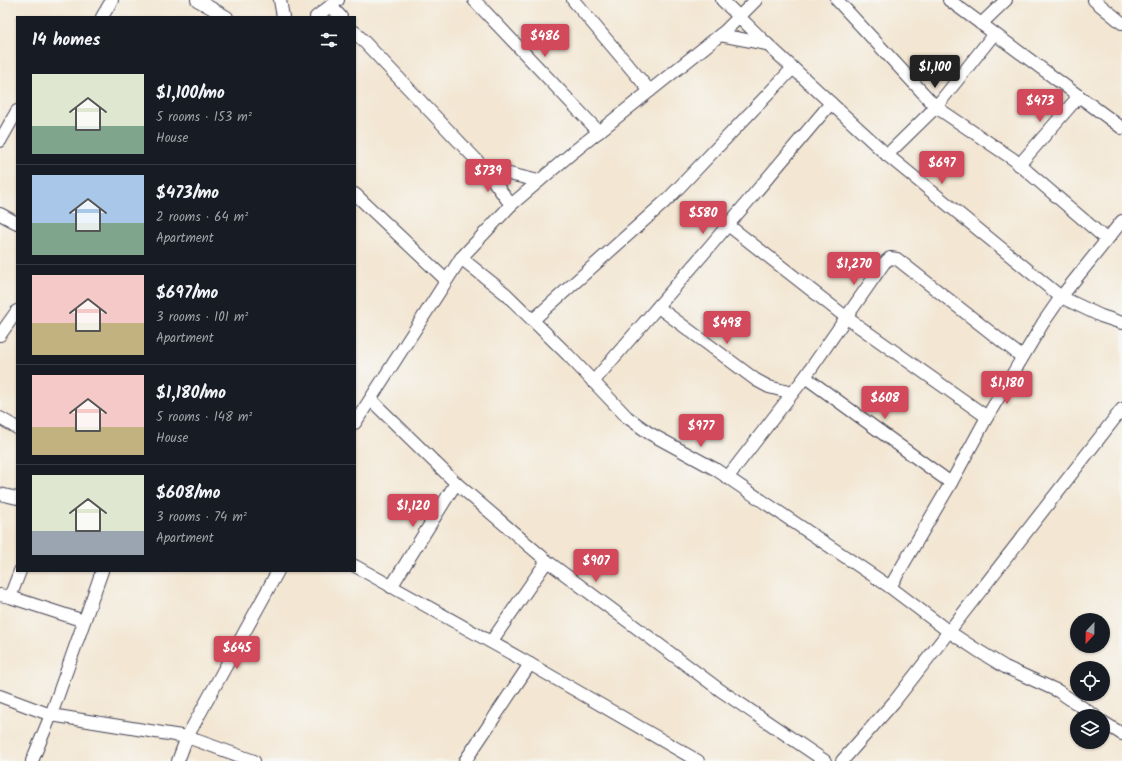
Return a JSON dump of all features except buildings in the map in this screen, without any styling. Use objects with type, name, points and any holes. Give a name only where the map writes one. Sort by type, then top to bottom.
[{"type":"street","points":[[103,16],[112,0]]},
{"type":"street","points":[[197,0],[225,16]]},
{"type":"street","points":[[280,0],[283,16]]},
{"type":"street","points":[[474,0],[599,132]]},
{"type":"street","points":[[573,0],[650,91]]},
{"type":"street","points":[[722,0],[766,44],[887,155],[1060,297],[1101,316],[1122,323]]},
{"type":"street","points":[[356,422],[461,258],[511,205],[720,35],[756,0]]},
{"type":"street","points":[[837,0],[936,106],[1019,165],[1106,239]]},
{"type":"street","points":[[948,0],[1122,128]]},
{"type":"street","points":[[981,24],[1006,0]]},
{"type":"street","points":[[1094,0],[1122,23]]},
{"type":"street","points":[[317,16],[334,3],[340,16]]},
{"type":"street","points":[[356,33],[484,168],[511,205]]},
{"type":"street","points":[[887,155],[936,106],[994,34]]},
{"type":"street","points":[[720,35],[766,44]]},
{"type":"street","points":[[533,320],[669,198],[793,68]]},
{"type":"street","points":[[1019,165],[1079,96]]},
{"type":"street","points":[[593,382],[831,103]]},
{"type":"street","points":[[0,141],[16,114]]},
{"type":"street","points":[[484,168],[539,181]]},
{"type":"street","points":[[356,195],[446,280]]},
{"type":"street","points":[[0,214],[16,222]]},
{"type":"street","points":[[890,587],[1022,357],[1060,297],[1122,221]]},
{"type":"street","points":[[728,225],[847,318],[987,417]]},
{"type":"street","points":[[461,258],[506,294],[627,417],[649,432],[727,478],[890,587],[948,631],[1005,667],[1058,691],[1085,709]]},
{"type":"street","points":[[727,478],[805,377],[884,263],[890,258],[897,259],[1022,357]]},
{"type":"street","points":[[658,307],[756,380],[769,387],[792,393]]},
{"type":"street","points":[[0,336],[16,312]]},
{"type":"street","points":[[805,377],[951,483]]},
{"type":"street","points":[[371,400],[456,483],[547,561],[720,690],[825,761]]},
{"type":"street","points":[[842,761],[894,702],[1122,409]]},
{"type":"street","points":[[0,418],[16,427]]},
{"type":"street","points":[[391,587],[456,483]]},
{"type":"street","points":[[0,494],[16,498]]},
{"type":"street","points":[[491,642],[547,561]]},
{"type":"street","points":[[356,567],[530,664],[698,761]]},
{"type":"street","points":[[19,572],[5,596],[84,621]]},
{"type":"street","points":[[32,761],[51,715],[102,572]]},
{"type":"street","points":[[178,761],[187,737],[277,572]]},
{"type":"street","points":[[465,761],[530,664]]},
{"type":"street","points":[[0,696],[51,715],[187,737],[254,761]]},
{"type":"street","points":[[1110,726],[1122,734]]}]
